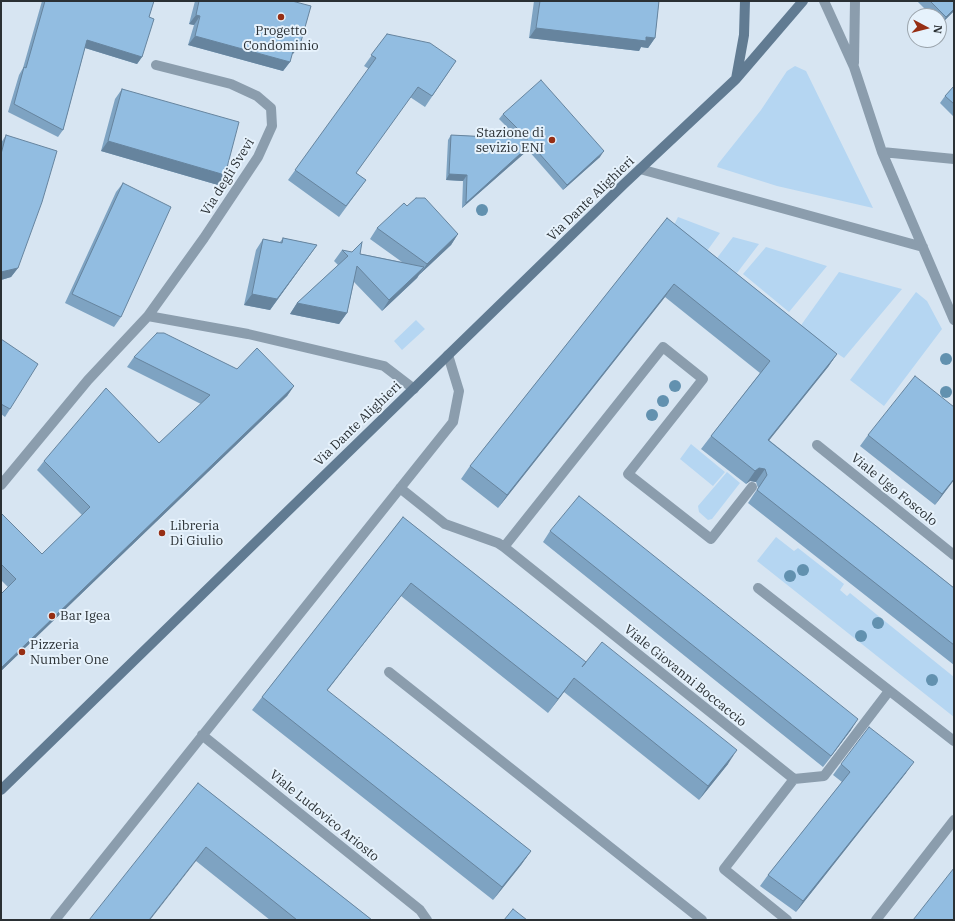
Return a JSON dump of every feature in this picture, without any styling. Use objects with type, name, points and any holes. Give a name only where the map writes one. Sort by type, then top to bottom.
[{"type":"main road","points":[[736,79],[744,35],[745,1]]},
{"type":"main road","name":"Via Dante Alighieri","points":[[1,790],[640,169],[736,79],[803,1]]},
{"type":"street","points":[[824,1],[854,67],[882,152],[954,320]]},
{"type":"street","points":[[854,67],[855,1]]},
{"type":"street","name":"Via degli Svevi","points":[[1,485],[88,380],[148,316],[204,238],[258,157],[272,126],[271,108],[257,96],[231,84],[156,65]]},
{"type":"street","points":[[882,152],[954,159]]},
{"type":"street","points":[[640,169],[923,247]]},
{"type":"street","points":[[148,316],[248,334],[384,366],[414,389]]},
{"type":"street","points":[[504,547],[663,346],[703,379],[628,474],[711,539],[752,487]]},
{"type":"street","points":[[55,920],[453,422],[459,391],[448,355]]},
{"type":"street","name":"Viale Ugo Foscolo","points":[[817,445],[954,555]]},
{"type":"street","name":"Viale Giovanni Boccaccio","points":[[400,488],[445,524],[498,543],[504,547],[794,780]]},
{"type":"street","points":[[758,588],[954,742]]},
{"type":"street","points":[[389,672],[702,920]]},
{"type":"street","points":[[787,920],[724,869],[794,780],[824,776],[889,691]]},
{"type":"street","name":"Viale Ludovico Ariosto","points":[[202,735],[420,910],[427,920]]},
{"type":"street","points":[[876,920],[954,820]]},
{"type":"shaded area","points":[[795,66],[806,71],[873,208],[777,186],[717,167],[761,110],[787,71]]},
{"type":"shaded area","points":[[678,217],[720,233],[707,251],[674,225]]},
{"type":"shaded area","points":[[733,237],[759,244],[737,273],[717,258]]},
{"type":"shaded area","points":[[766,247],[827,266],[789,312],[743,274]]},
{"type":"shaded area","points":[[839,272],[902,289],[844,358],[799,328]]},
{"type":"shaded area","points":[[916,292],[927,301],[942,329],[884,406],[850,380]]},
{"type":"shaded area","points":[[416,320],[425,329],[402,350],[394,341]]},
{"type":"shaded area","points":[[691,444],[725,472],[713,486],[680,459]]},
{"type":"shaded area","points":[[727,472],[740,483],[712,519],[708,520],[699,512],[698,506]]},
{"type":"shaded area","points":[[776,537],[794,551],[798,548],[844,584],[840,590],[847,596],[850,593],[954,677],[954,717],[757,561]]},
{"type":"building","points":[[45,1],[154,1],[149,17],[154,19],[142,57],[87,40],[63,130],[14,104]]},
{"type":"building","points":[[199,1],[292,1],[311,6],[300,45],[295,44],[290,62],[195,36],[200,16],[196,15]]},
{"type":"building","points":[[540,1],[659,1],[655,38],[646,37],[646,41],[536,28]]},
{"type":"building","points":[[930,1],[954,1],[954,9],[947,16],[947,8],[937,8]]},
{"type":"building","points":[[387,34],[430,43],[456,61],[432,96],[418,87],[356,173],[366,180],[346,206],[295,170],[376,58],[371,55]]},
{"type":"building","points":[[541,80],[604,151],[567,185],[531,144],[466,203],[467,175],[449,174],[451,135],[528,139],[503,114]]},
{"type":"building","points":[[954,86],[954,104],[945,96]]},
{"type":"building","points":[[122,89],[239,122],[225,175],[108,141]]},
{"type":"building","points":[[6,135],[57,151],[42,202],[18,268],[1,272],[1,154]]},
{"type":"building","points":[[123,183],[171,207],[121,317],[72,294]]},
{"type":"building","points":[[416,198],[425,198],[458,234],[427,264],[377,228],[404,203],[407,206]]},
{"type":"building","points":[[667,218],[837,354],[768,440],[954,588],[954,645],[757,490],[767,475],[765,469],[759,468],[755,471],[711,436],[770,361],[674,284],[507,495],[470,466]]},
{"type":"building","points":[[283,238],[317,245],[277,299],[252,294],[263,239],[282,243]]},
{"type":"building","points":[[362,242],[360,254],[424,267],[389,300],[357,266],[347,313],[297,303],[348,256],[342,250],[352,252]]},
{"type":"building","points":[[157,333],[164,333],[237,369],[257,348],[294,386],[1,668],[1,594],[16,579],[1,564],[1,513],[42,554],[90,507],[44,461],[106,388],[159,443],[210,395],[134,357]]},
{"type":"building","points":[[1,339],[38,364],[10,409],[1,404]]},
{"type":"building","points":[[915,376],[954,407],[954,479],[942,494],[868,435]]},
{"type":"building","points":[[579,496],[858,719],[831,756],[550,531]]},
{"type":"building","points":[[403,517],[586,662],[602,642],[737,750],[708,786],[574,678],[558,699],[411,583],[327,690],[531,851],[502,887],[262,697]]},
{"type":"building","points":[[869,727],[914,762],[803,901],[768,875],[850,772],[841,764]]},
{"type":"building","points":[[198,783],[372,920],[297,920],[206,847],[149,920],[89,920]]},
{"type":"building","points":[[954,868],[954,920],[913,920]]},
{"type":"building","points":[[513,909],[527,920],[504,920]]},
{"type":"place","name":"Progetto Condominio","points":[[281,17]]},
{"type":"place","name":"Stazione di sevizio ENI","points":[[552,140]]},
{"type":"place","name":"Libreria Di Giulio","points":[[162,533]]},
{"type":"place","name":"Bar Igea","points":[[52,616]]},
{"type":"place","name":"Pizzeria Number One","points":[[22,652]]}]
